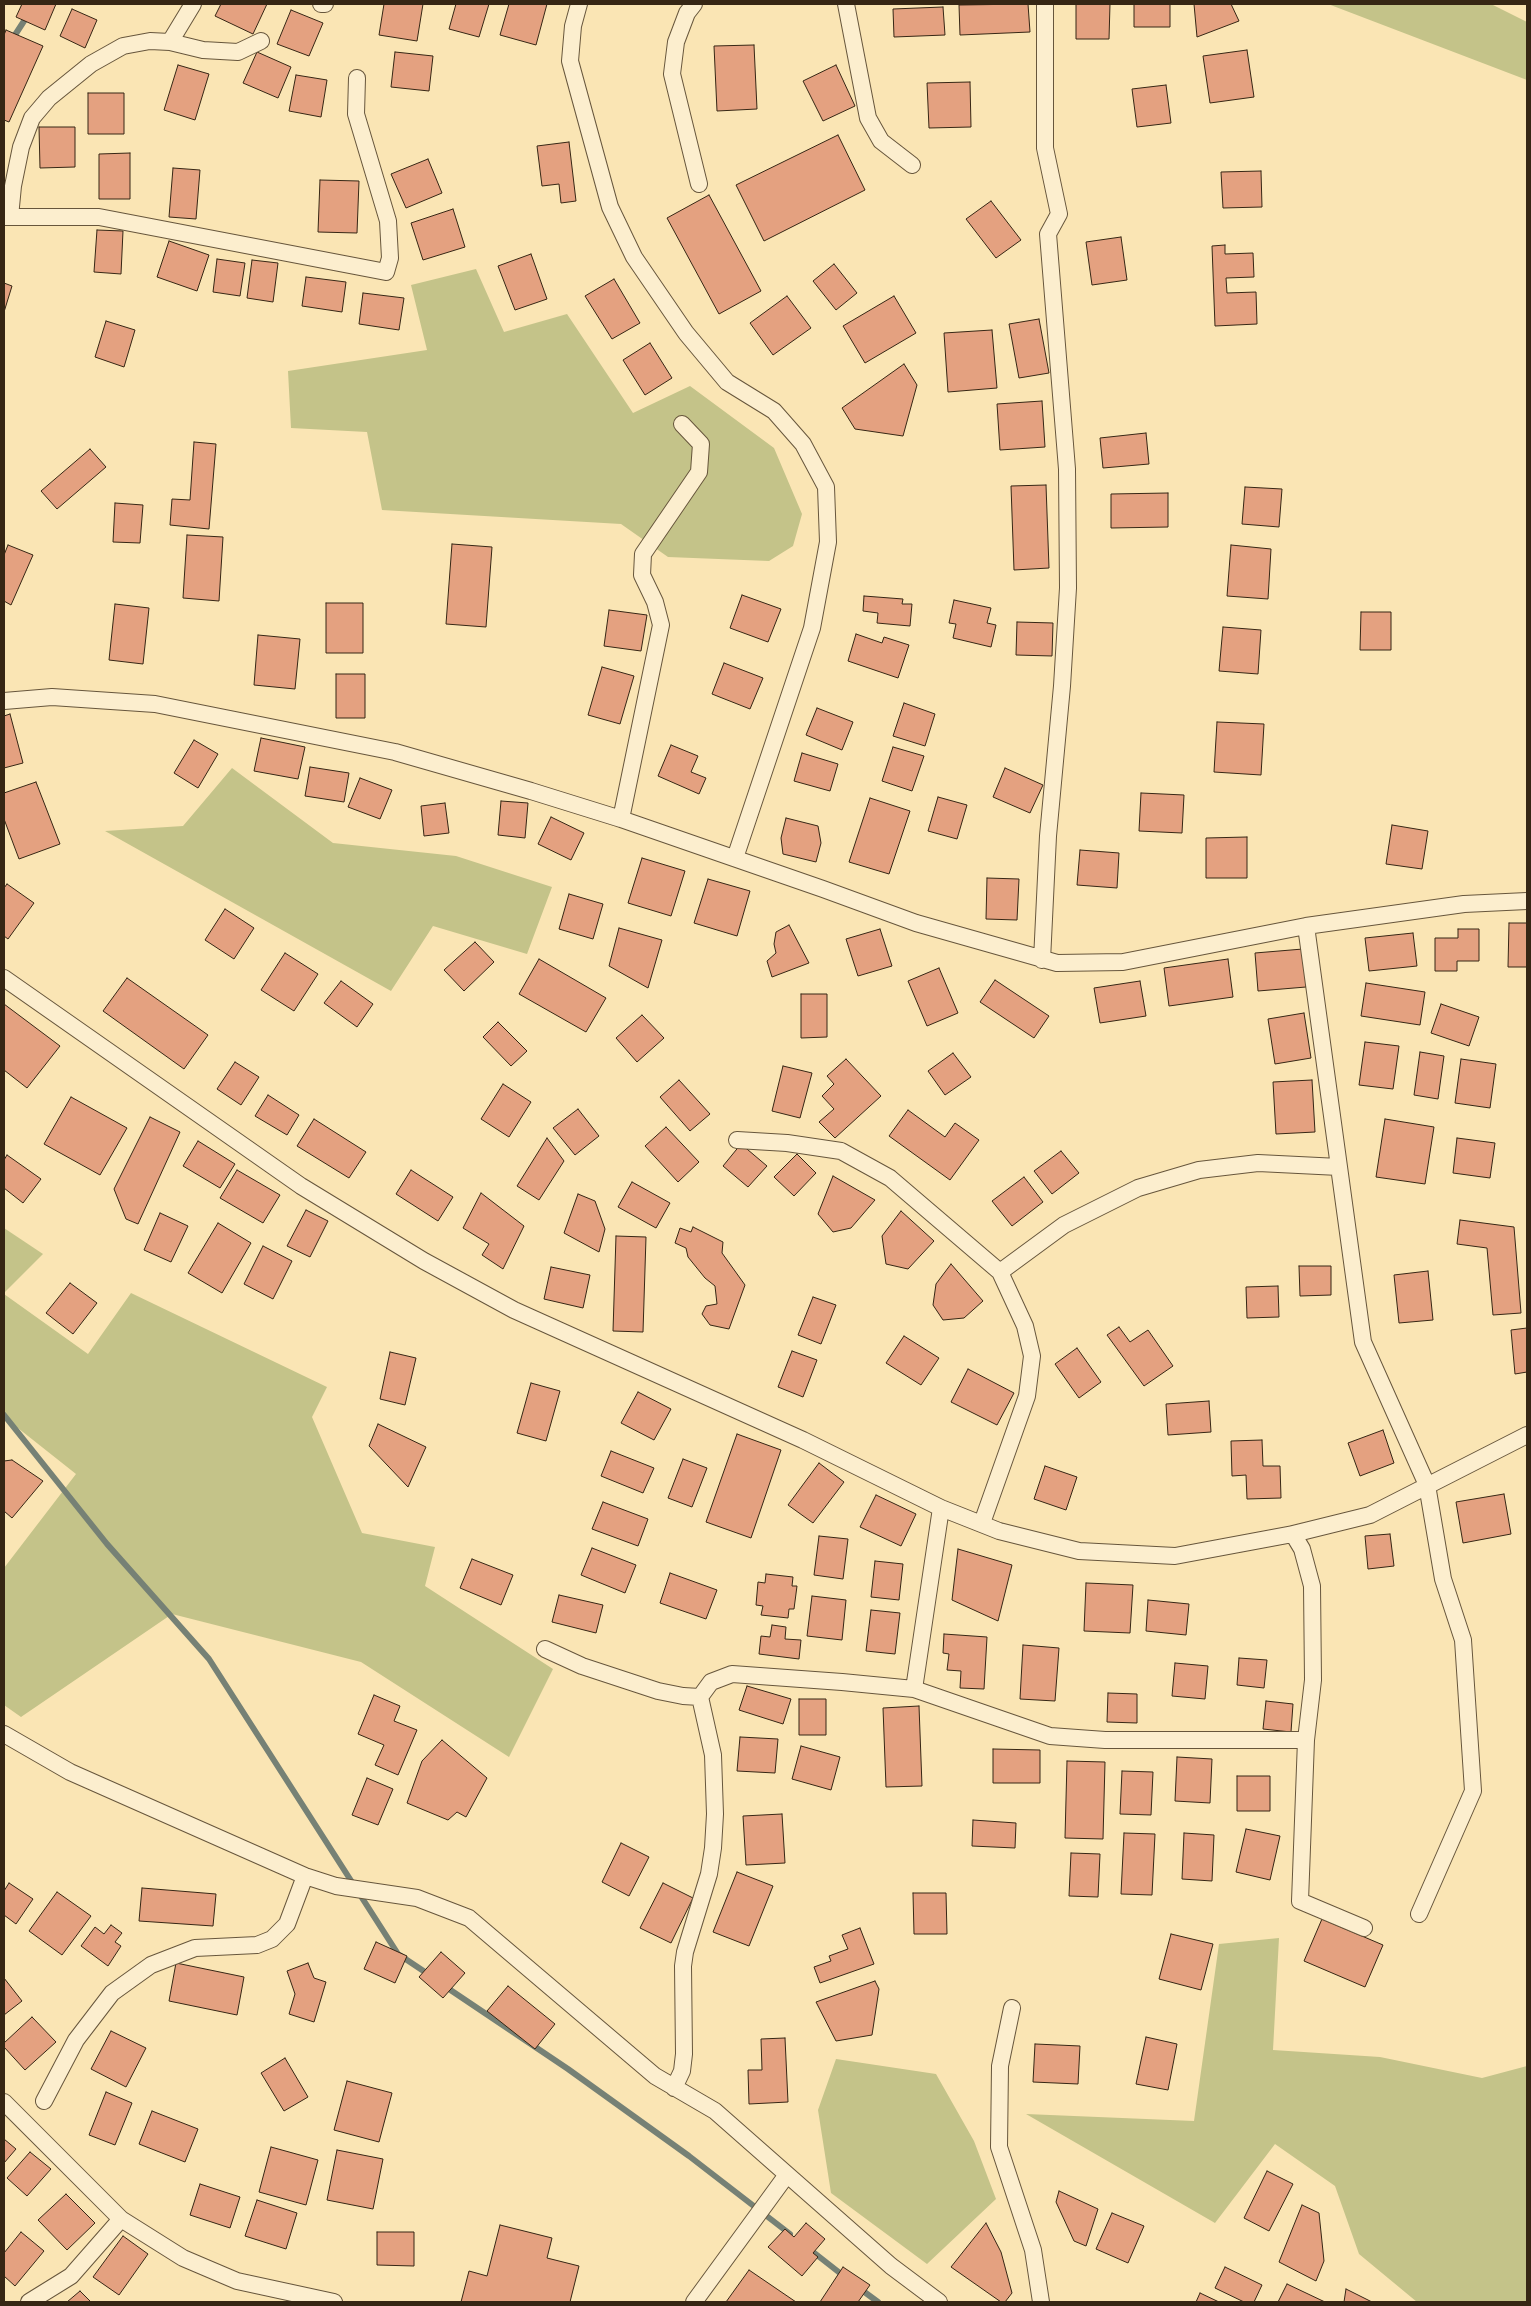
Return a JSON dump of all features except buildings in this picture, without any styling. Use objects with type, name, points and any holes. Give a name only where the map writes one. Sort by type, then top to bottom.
[{"type":"street","points":[[170,42],[193,4]]},
{"type":"street","points":[[320,4],[325,4]]},
{"type":"street","points":[[579,4],[573,26],[570,61],[610,207],[634,256],[686,333],[727,382],[774,411],[803,444],[826,487],[828,542],[812,628],[736,858]]},
{"type":"street","points":[[694,4],[687,12],[676,42],[672,74],[699,184]]},
{"type":"street","points":[[846,4],[868,118],[880,141],[912,165]]},
{"type":"street","points":[[1042,960],[1048,836],[1062,686],[1068,588],[1067,468],[1048,234],[1059,214],[1045,148],[1046,4]]},
{"type":"street","points":[[261,40],[238,52],[203,50],[170,42],[150,41],[122,46],[91,64],[49,98],[32,118],[21,147],[7,217],[99,218],[386,272],[390,258],[388,221],[356,114],[357,78]]},
{"type":"street","points":[[621,819],[661,625],[655,602],[642,575],[644,554],[699,472],[701,444],[682,424]]},
{"type":"street","points":[[4,701],[52,697],[155,704],[395,752],[621,819],[916,923],[1057,963],[1123,962],[1306,926],[1464,904],[1527,901]]},
{"type":"street","points":[[1306,926],[1363,1342],[1428,1485],[1443,1579],[1463,1640],[1474,1791],[1419,1914]]},
{"type":"street","points":[[4,978],[301,1186],[424,1261],[514,1310],[803,1440],[942,1508],[999,1530],[1079,1551],[1175,1556],[1293,1534],[1370,1515],[1527,1435]]},
{"type":"street","points":[[738,1140],[786,1143],[841,1151],[890,1178],[1000,1272],[1025,1326],[1032,1356],[1027,1396],[982,1524]]},
{"type":"street","points":[[1000,1272],[1064,1225],[1138,1188],[1199,1170],[1258,1163],[1339,1167]]},
{"type":"street","points":[[914,1689],[942,1508]]},
{"type":"street","points":[[1293,1534],[1302,1548],[1312,1586],[1313,1680],[1306,1740],[1300,1901],[1364,1928]]},
{"type":"street","points":[[545,1649],[582,1666],[658,1691],[700,1697]]},
{"type":"street","points":[[674,2088],[682,2071],[684,2054],[683,1966],[685,1952],[709,1874],[714,1848],[713,1755],[700,1697],[711,1682],[732,1674],[914,1689],[1050,1736],[1105,1740],[1306,1740]]},
{"type":"street","points":[[4,1734],[70,1772],[304,1876],[336,1886],[417,1898],[469,1918],[655,2076],[715,2111],[786,2176],[891,2266],[939,2302]]},
{"type":"street","points":[[44,2101],[76,2040],[112,1993],[151,1965],[195,1948],[257,1946],[272,1940],[287,1924],[304,1876]]},
{"type":"street","points":[[1012,2008],[1000,2066],[999,2148],[1034,2250],[1042,2302]]},
{"type":"street","points":[[4,2102],[121,2219],[183,2258],[237,2281],[334,2302]]},
{"type":"street","points":[[694,2302],[786,2176]]},
{"type":"street","points":[[30,2302],[71,2276],[121,2219]]},
{"type":"shaded area","points":[[1328,4],[1491,4],[1527,22],[1527,80]]},
{"type":"shaded area","points":[[476,269],[504,332],[567,314],[633,413],[690,386],[774,448],[802,514],[793,546],[769,561],[668,557],[621,524],[382,510],[367,432],[291,428],[288,371],[427,350],[411,285]]},
{"type":"shaded area","points":[[232,768],[333,843],[456,856],[552,887],[527,954],[433,926],[391,991],[105,831],[183,826]]},
{"type":"shaded area","points":[[4,1228],[43,1254],[4,1293]]},
{"type":"shaded area","points":[[131,1293],[327,1387],[312,1417],[362,1533],[435,1547],[425,1586],[553,1669],[509,1757],[361,1662],[172,1614],[21,1717],[4,1705],[4,1568],[76,1474],[4,1417],[4,1294],[88,1354]]},
{"type":"shaded area","points":[[1279,1938],[1273,2050],[1380,2057],[1482,2078],[1527,2066],[1527,2302],[1417,2302],[1359,2254],[1335,2186],[1275,2144],[1215,2223],[1026,2114],[1194,2121],[1219,1944]]},
{"type":"shaded area","points":[[836,2059],[936,2074],[974,2141],[996,2199],[927,2264],[831,2193],[818,2110]]},
{"type":"waterway","points":[[4,52],[35,4]]},
{"type":"waterway","points":[[4,1415],[107,1544],[209,1659],[398,1954],[431,1976]]},
{"type":"waterway","points":[[443,1985],[568,2069],[689,2156],[790,2234]]},
{"type":"waterway","points":[[808,2248],[845,2277]]},
{"type":"waterway","points":[[859,2288],[878,2302]]}]
